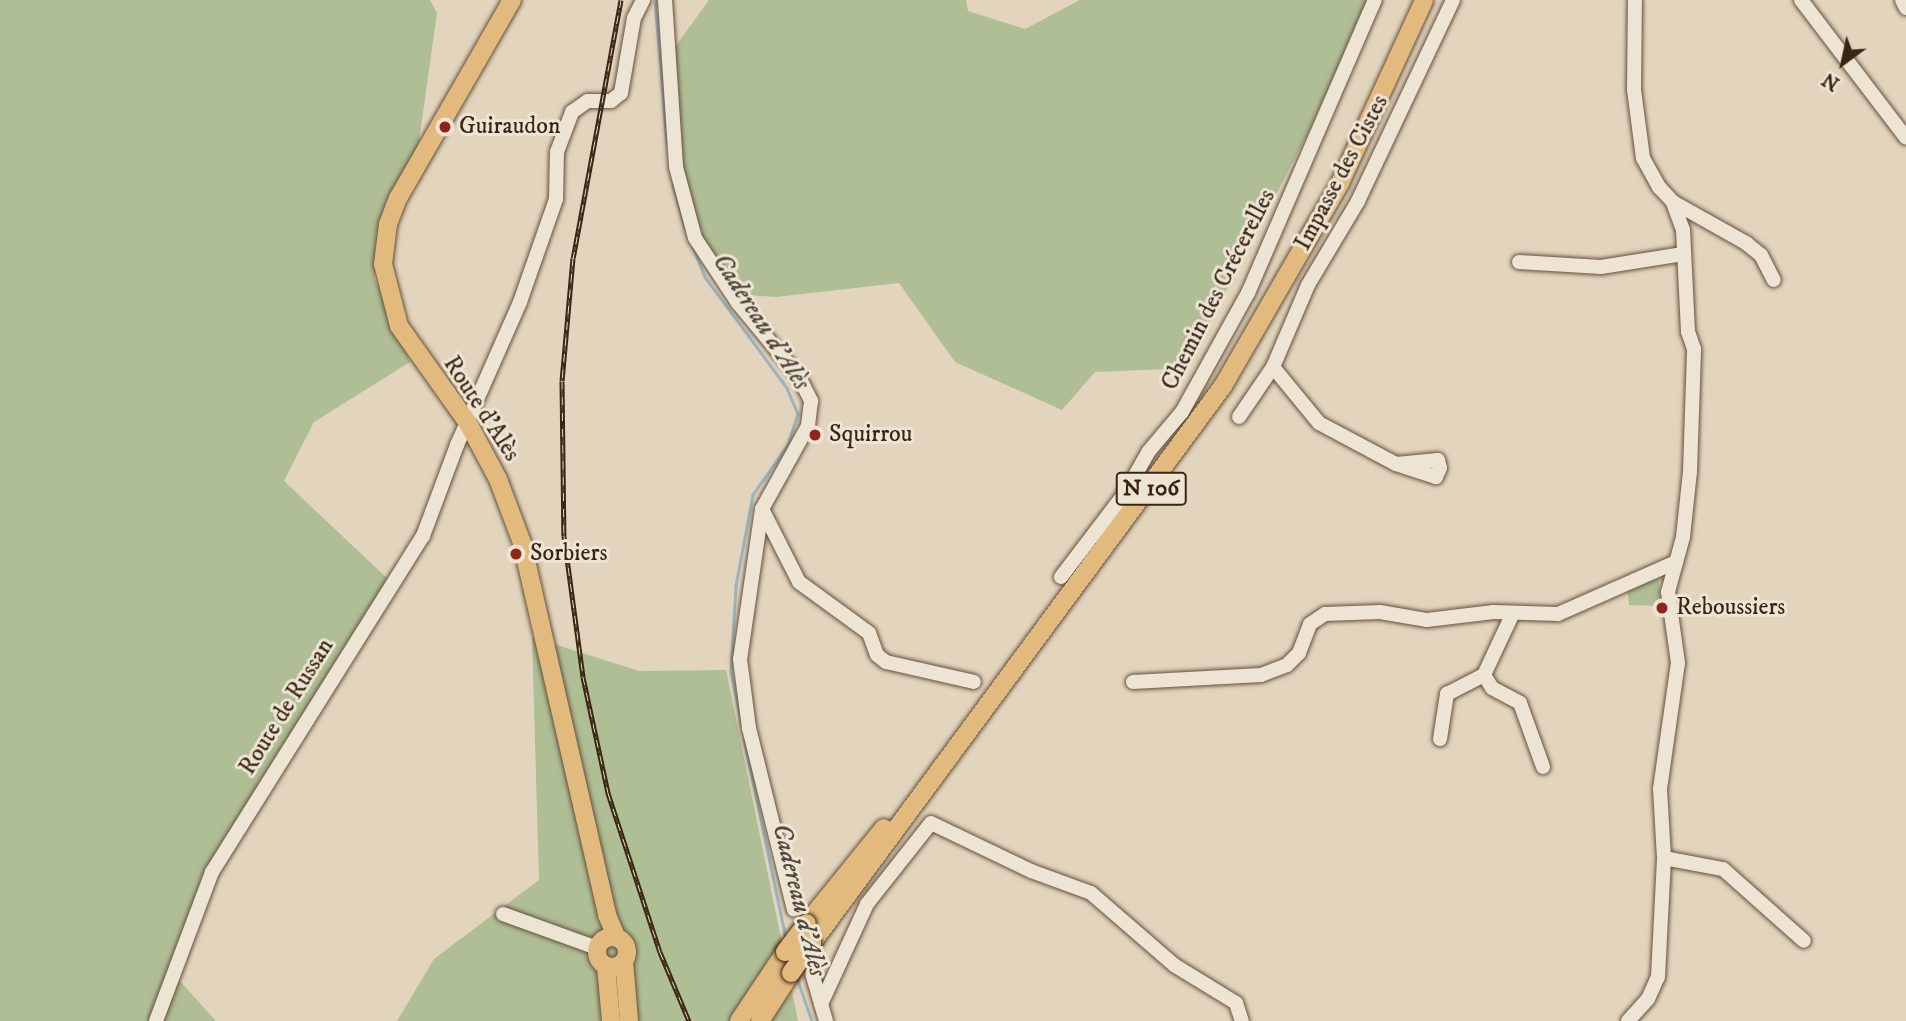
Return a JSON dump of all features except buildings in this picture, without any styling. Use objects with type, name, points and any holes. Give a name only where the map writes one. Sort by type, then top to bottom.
[{"type":"main road","name":"Route d'Alès","points":[[512,0],[398,198],[384,251],[387,288],[399,326],[468,423],[498,479],[522,543],[607,915],[606,942]]},
{"type":"main road","name":"N 106","points":[[1327,202],[1411,0]]},
{"type":"main road","name":"N 106","points":[[760,1021],[812,943],[947,757],[1106,550],[1216,397],[1274,302],[1327,202],[1391,78],[1424,0]]},
{"type":"main road","name":"N 106","points":[[739,1021],[785,952],[800,916],[947,757]]},
{"type":"main road","points":[[611,1021],[615,964],[626,948],[606,942],[599,961],[615,964]]},
{"type":"main road","points":[[615,964],[629,1021]]},
{"type":"street","name":"Route de Russan","points":[[156,1021],[212,872],[423,536],[520,302],[556,199],[557,152],[572,113],[588,101],[611,101],[621,93],[634,18],[643,0]]},
{"type":"street","points":[[665,0],[676,167],[695,238],[738,303],[799,377],[811,401],[805,435],[762,509],[740,659],[749,728],[800,916]]},
{"type":"street","name":"Chemin des Crécerelles","points":[[1061,577],[1125,493],[1149,451],[1182,412],[1248,293],[1375,0]]},
{"type":"street","name":"Impasse des Cistes","points":[[1240,417],[1273,368],[1308,285],[1358,201],[1453,0]]},
{"type":"street","points":[[1635,0],[1634,90],[1643,158],[1659,187],[1674,202],[1746,243],[1761,255],[1774,280]]},
{"type":"street","points":[[1801,0],[1906,138]]},
{"type":"street","points":[[1902,0],[1906,8]]},
{"type":"street","points":[[1628,1021],[1648,999],[1658,977],[1664,858],[1660,789],[1678,663],[1668,593],[1676,562],[1690,472],[1694,349],[1688,332],[1682,230],[1674,202]]},
{"type":"street","points":[[1519,262],[1601,267],[1683,254]]},
{"type":"street","points":[[1273,368],[1319,423],[1396,464]]},
{"type":"street","points":[[762,509],[799,582],[869,634],[877,655],[886,662],[975,682]]},
{"type":"street","points":[[1133,682],[1261,676],[1287,665],[1299,653],[1310,624],[1325,614],[1380,612],[1427,620],[1513,613],[1558,614],[1676,562]]},
{"type":"street","points":[[1440,739],[1447,694],[1484,675],[1513,613]]},
{"type":"street","points":[[1484,675],[1492,688],[1520,704],[1543,767]]},
{"type":"street","points":[[821,1004],[846,943],[867,904],[931,823],[1031,871],[1091,893],[1174,965],[1236,1003],[1242,1021]]},
{"type":"street","points":[[1664,858],[1723,869],[1804,941]]},
{"type":"street","points":[[503,914],[606,942]]},
{"type":"street","points":[[812,974],[826,1021]]},
{"type":"green space","points":[[0,0],[430,0],[437,13],[416,162],[386,200],[374,278],[410,362],[314,422],[284,481],[389,580],[206,870],[168,968],[216,1021],[0,1021]]},
{"type":"green space","points":[[709,0],[966,0],[968,11],[1025,29],[1080,0],[1369,0],[1308,133],[1203,335],[1168,369],[1095,372],[1062,410],[955,362],[899,283],[776,297],[747,295],[701,238],[680,164],[675,47]]},
{"type":"green space","points":[[1659,579],[1660,606],[1629,605],[1627,586]]},
{"type":"green space","points":[[532,637],[639,671],[726,670],[798,1021],[397,1021],[434,959],[539,880]]},
{"type":"waterway","name":"Cadereau d'Alès","points":[[655,0],[667,142]]},
{"type":"waterway","name":"Cadereau d'Alès","points":[[673,184],[685,228]]},
{"type":"waterway","name":"Cadereau d'Alès","points":[[693,247],[705,277],[787,388],[798,414],[788,445],[753,495],[736,586],[731,672],[742,725]]},
{"type":"waterway","name":"Cadereau d'Alès","points":[[744,739],[786,938]]},
{"type":"waterway","name":"Cadereau d'Alès","points":[[797,978],[812,1021]]},
{"type":"railway","points":[[621,0],[573,258],[562,381],[564,536],[583,677],[608,793],[660,952],[689,1021]]},
{"type":"place","name":"Guiraudon","points":[[445,127]]},
{"type":"place","name":"Squirrou","points":[[815,435]]},
{"type":"place","name":"Sorbiers","points":[[516,554]]},
{"type":"place","name":"Reboussiers","points":[[1662,608]]}]
